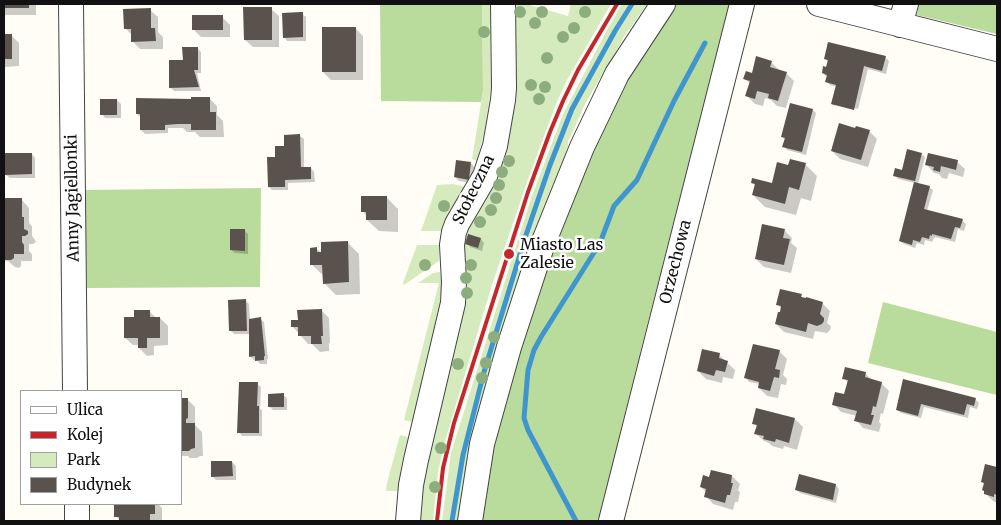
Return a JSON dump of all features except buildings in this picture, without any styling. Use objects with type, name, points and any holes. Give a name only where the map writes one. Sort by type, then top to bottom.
[{"type":"street","name":"Anny Jagiellonki","points":[[71,4],[75,390]]},
{"type":"street","name":"Stołeczna","points":[[408,521],[416,460],[453,303],[452,245],[454,232],[456,224],[484,176],[497,137],[504,88],[503,4]]},
{"type":"street","points":[[470,521],[482,444],[509,347],[542,246],[582,147],[617,74],[663,4]]},
{"type":"street","name":"Orzechowa","points":[[611,521],[742,4]]},
{"type":"street","points":[[819,4],[903,14],[997,49]]},
{"type":"street","points":[[77,505],[77,521]]},
{"type":"green space","points":[[380,4],[482,4],[483,91],[481,102],[381,101]]},
{"type":"green space","points":[[482,4],[490,4],[491,89],[484,133],[477,161],[472,159],[483,91]]},
{"type":"green space","points":[[511,4],[526,4],[568,16],[571,4],[611,4],[567,80],[556,104],[492,285],[445,441],[438,472],[433,521],[416,521],[459,259],[471,213]]},
{"type":"green space","points":[[622,4],[647,4],[623,38],[585,104],[568,140],[459,521],[442,521],[451,453],[531,198],[563,114]]},
{"type":"green space","points":[[676,4],[729,4],[734,6],[711,98],[704,103],[662,267],[665,268],[664,274],[660,275],[640,353],[644,355],[642,362],[638,362],[617,446],[620,447],[614,471],[611,471],[601,508],[605,509],[602,520],[479,521],[489,466],[509,383],[565,209],[625,83]]},
{"type":"green space","points":[[919,4],[997,4],[997,34],[917,15]]},
{"type":"green space","points":[[453,184],[465,187],[447,216],[441,231],[421,231],[437,185]]},
{"type":"green space","points":[[261,188],[260,287],[87,288],[85,190]]},
{"type":"green space","points":[[417,245],[439,245],[439,261],[404,285],[403,283]]},
{"type":"green space","points":[[440,272],[442,286],[441,301],[413,422],[404,420],[439,283],[418,283],[433,273]]},
{"type":"green space","points":[[883,302],[997,332],[997,395],[868,363]]},
{"type":"green space","points":[[400,435],[408,437],[398,491],[386,491],[387,483]]},
{"type":"waterway","points":[[452,521],[463,455],[484,372],[526,235],[550,165],[572,109],[632,4]]},
{"type":"waterway","points":[[576,521],[528,430],[524,418],[528,370],[534,350],[541,337],[600,243],[614,206],[637,180],[674,101],[705,43]]},
{"type":"railway","points":[[437,521],[443,468],[454,423],[528,192],[563,101],[578,70],[617,4]]},
{"type":"place","name":"Miasto Las Zalesie","points":[[509,254]]}]
